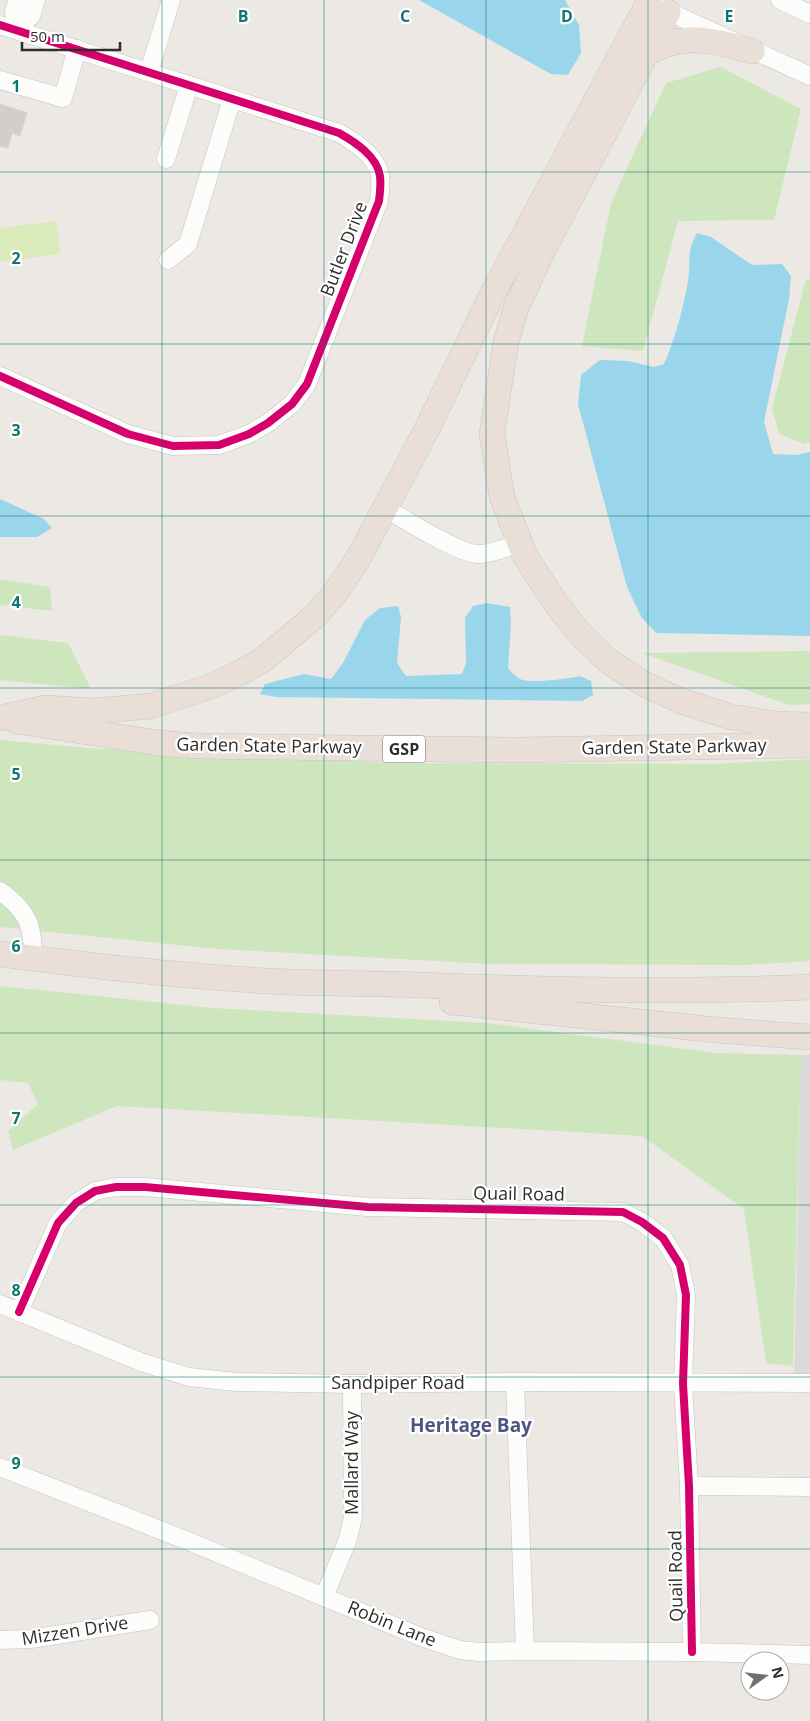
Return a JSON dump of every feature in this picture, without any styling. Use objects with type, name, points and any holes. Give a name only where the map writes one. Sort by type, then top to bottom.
[{"type":"highway","points":[[656,4],[646,54],[542,252],[516,308],[506,342],[492,433],[502,497],[525,556],[557,605],[582,635],[608,660],[644,684],[681,701],[731,717],[776,724],[810,725]]},
{"type":"highway","points":[[0,718],[45,708],[94,711],[151,706],[209,687],[238,674],[264,659],[316,616],[336,592],[358,558],[426,429],[491,297],[656,4]]},
{"type":"highway","points":[[646,54],[677,41],[717,42],[752,51]]},
{"type":"highway","name":"Garden State Parkway","points":[[0,718],[159,743],[197,746],[518,750],[810,745]]},
{"type":"highway","points":[[0,954],[140,972],[306,983],[660,991],[810,987]]},
{"type":"highway","points":[[306,983],[367,998],[501,1006],[716,1030],[810,1037]]},
{"type":"street","points":[[17,30],[14,11],[18,0]]},
{"type":"street","points":[[17,30],[31,16],[36,0]]},
{"type":"street","points":[[149,72],[171,0]]},
{"type":"street","points":[[780,0],[810,14]]},
{"type":"street","points":[[656,4],[752,51],[810,76]]},
{"type":"street","name":"Butler Drive","points":[[0,25],[339,133],[354,141],[370,155],[380,175],[379,201],[307,384],[292,404],[268,423],[249,434],[219,445],[173,446],[128,434],[0,376]]},
{"type":"street","points":[[0,80],[63,98],[77,49]]},
{"type":"street","points":[[166,159],[189,85]]},
{"type":"street","points":[[168,260],[188,244],[232,99]]},
{"type":"street","points":[[385,508],[460,550],[477,554],[491,553],[520,543]]},
{"type":"street","points":[[0,891],[28,920],[33,936],[33,959]]},
{"type":"street","name":"Quail Road","points":[[19,1312],[58,1223],[76,1204],[95,1191],[116,1187],[145,1187],[368,1207],[623,1212],[642,1222],[663,1238],[680,1265],[686,1295],[683,1384],[689,1486],[692,1652]]},
{"type":"street","name":"Sandpiper Road","points":[[0,1304],[141,1362],[189,1376],[236,1382],[352,1384],[515,1382],[810,1383]]},
{"type":"street","points":[[515,1382],[525,1651]]},
{"type":"street","name":"Mallard Way","points":[[324,1597],[348,1539],[353,1517],[352,1384]]},
{"type":"street","name":"Robin Lane","points":[[0,1467],[188,1541],[421,1637],[460,1650],[479,1652],[692,1652],[810,1655]]},
{"type":"street","points":[[689,1486],[810,1487]]},
{"type":"street","name":"Mizzen Drive","points":[[0,1640],[31,1639],[150,1620]]},
{"type":"shaded area","points":[[801,1055],[810,1055],[810,1383],[794,1383]]},
{"type":"green space","points":[[721,67],[801,109],[774,220],[678,221],[643,351],[582,346],[611,203],[666,83]]},
{"type":"green space","points":[[56,221],[60,254],[0,262],[0,228]]},
{"type":"green space","points":[[806,279],[810,279],[810,442],[804,444],[779,434],[772,408]]},
{"type":"green space","points":[[0,579],[50,587],[52,611],[0,605]]},
{"type":"green space","points":[[0,635],[68,643],[91,689],[0,680]]},
{"type":"green space","points":[[810,651],[810,704],[789,705],[642,653]]},
{"type":"green space","points":[[0,740],[88,748],[388,763],[713,764],[810,759],[810,961],[745,965],[491,964],[218,949],[0,927]]},
{"type":"green space","points":[[0,986],[213,1008],[488,1023],[716,1053],[801,1055],[793,1366],[766,1363],[744,1209],[642,1136],[117,1106],[13,1150],[8,1131],[38,1104],[28,1083],[0,1080]]},
{"type":"water","points":[[419,0],[565,0],[579,25],[581,53],[568,75],[551,74]]},
{"type":"water","points":[[697,233],[711,237],[752,265],[782,264],[791,276],[789,299],[764,422],[773,454],[797,455],[810,452],[810,636],[656,633],[642,618],[627,587],[578,404],[581,375],[600,360],[628,361],[654,367],[664,364],[681,313],[688,282],[691,246]]},
{"type":"water","points":[[0,499],[44,519],[52,528],[37,537],[0,537]]},
{"type":"water","points":[[487,603],[510,607],[511,623],[508,668],[515,676],[525,680],[540,681],[580,676],[591,681],[593,695],[582,701],[276,697],[260,694],[265,684],[304,674],[331,679],[343,663],[365,620],[380,608],[398,606],[401,617],[397,663],[406,676],[462,674],[466,663],[465,618],[473,606]]},
{"type":"building","points":[[0,104],[27,113],[20,136],[12,133],[8,148],[0,146]]},
{"type":"cycle path","points":[[0,25],[339,133],[358,145],[370,156],[375,162],[380,176],[379,201],[307,384],[292,404],[268,423],[249,434],[219,445],[173,446],[128,434],[0,376]]},
{"type":"cycle path","points":[[19,1312],[58,1223],[76,1203],[95,1191],[116,1187],[145,1187],[368,1207],[623,1212],[642,1222],[663,1238],[680,1265],[686,1295],[683,1384],[689,1486],[692,1652]]},
{"type":"district","name":"Heritage Bay","points":[[471,1425]]}]
